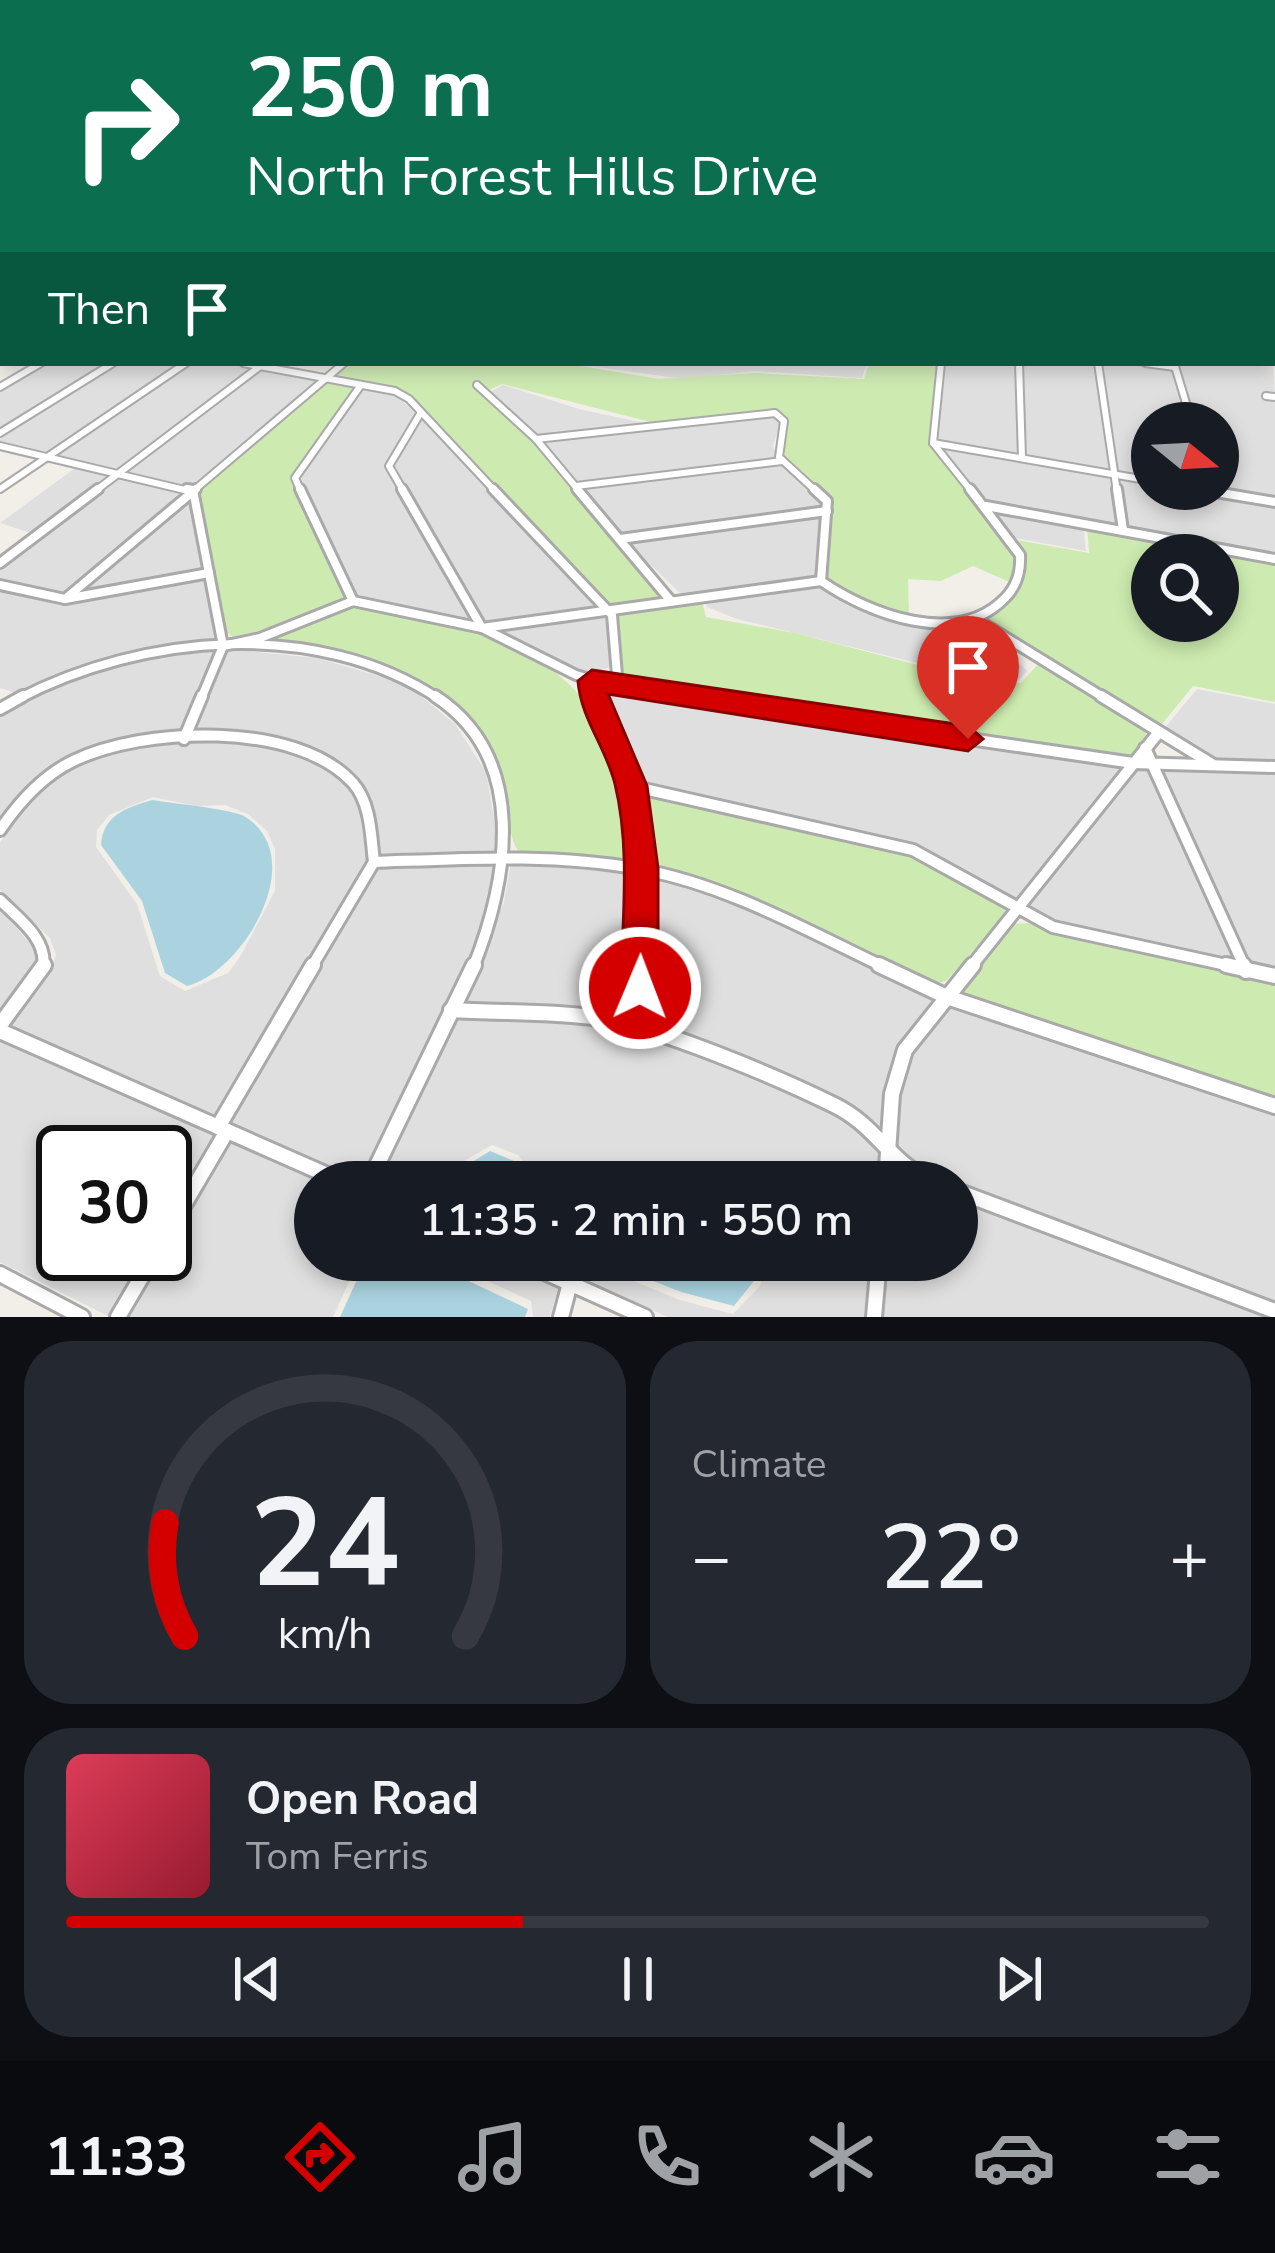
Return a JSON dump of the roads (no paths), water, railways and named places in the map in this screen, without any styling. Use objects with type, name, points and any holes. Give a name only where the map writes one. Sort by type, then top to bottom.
[{"type":"street","points":[[0,387],[36,366]]},
{"type":"street","points":[[0,433],[108,366]]},
{"type":"street","points":[[0,489],[182,366]]},
{"type":"street","points":[[0,563],[262,366]]},
{"type":"street","points":[[268,366],[402,394],[609,610],[618,687]]},
{"type":"street","points":[[64,599],[341,366]]},
{"type":"street","points":[[941,366],[934,443],[1011,538],[1022,563],[1004,602],[976,619]]},
{"type":"street","points":[[1019,366],[1022,458]]},
{"type":"street","points":[[1098,366],[1123,530]]},
{"type":"street","points":[[1175,366],[1186,402]]},
{"type":"street","points":[[353,601],[296,478],[362,385]]},
{"type":"street","points":[[477,386],[536,440],[671,601]]},
{"type":"street","points":[[536,440],[776,413],[784,421],[776,447],[782,461],[814,483],[827,500],[820,581]]},
{"type":"street","points":[[420,414],[389,466],[482,628]]},
{"type":"street","points":[[934,443],[1131,477]]},
{"type":"street","points":[[0,446],[193,490]]},
{"type":"street","points":[[576,486],[782,461]]},
{"type":"street","points":[[184,739],[223,646],[193,490]]},
{"type":"street","points":[[1239,495],[1275,502]]},
{"type":"street","points":[[986,506],[1275,559]]},
{"type":"street","points":[[620,539],[826,511]]},
{"type":"street","points":[[0,584],[64,599],[209,573]]},
{"type":"street","points":[[482,628],[820,581],[847,603],[884,616],[976,619],[1214,765]]},
{"type":"street","points":[[223,646],[260,638],[353,601],[482,628],[592,681],[618,687],[1133,763],[1275,767]]},
{"type":"street","points":[[0,709],[66,676],[152,651],[223,646],[320,652],[389,670],[435,696],[472,730],[497,784],[506,858],[492,918],[379,1161]]},
{"type":"street","points":[[592,681],[595,707],[617,745],[632,786],[641,868],[639,1027]]},
{"type":"street","points":[[0,692],[17,698]]},
{"type":"street","points":[[888,1161],[892,1094],[905,1050],[1159,732]]},
{"type":"street","points":[[0,830],[22,799],[77,759],[127,745],[184,739],[257,739],[336,766],[361,793],[374,862],[192,1185]]},
{"type":"street","points":[[1145,748],[1246,971]]},
{"type":"street","points":[[632,786],[913,850],[1053,927],[1275,976]]},
{"type":"street","points":[[374,862],[506,858],[641,868],[749,904],[947,997],[1275,1106]]},
{"type":"street","points":[[0,900],[44,942],[49,956],[44,971],[0,1028],[296,1161]]},
{"type":"street","points":[[451,1010],[599,1018],[639,1027],[834,1106],[877,1131],[897,1161]]},
{"type":"street","points":[[978,1199],[1275,1311]]},
{"type":"street","points":[[0,1274],[82,1317]]},
{"type":"street","points":[[118,1317],[139,1281]]},
{"type":"street","points":[[565,1281],[646,1317]]},
{"type":"street","points":[[874,1317],[877,1281]]},
{"type":"street","points":[[561,1317],[570,1283]]},
{"type":"water","points":[[152,800],[244,816],[263,835],[272,858],[271,884],[248,937],[208,976],[187,986],[165,973],[142,901],[101,845],[111,820]]},
{"type":"water","points":[[490,1151],[514,1161],[474,1161]]},
{"type":"water","points":[[356,1281],[469,1281],[528,1309],[525,1317],[340,1317]]},
{"type":"water","points":[[654,1281],[754,1281],[734,1306]]}]
